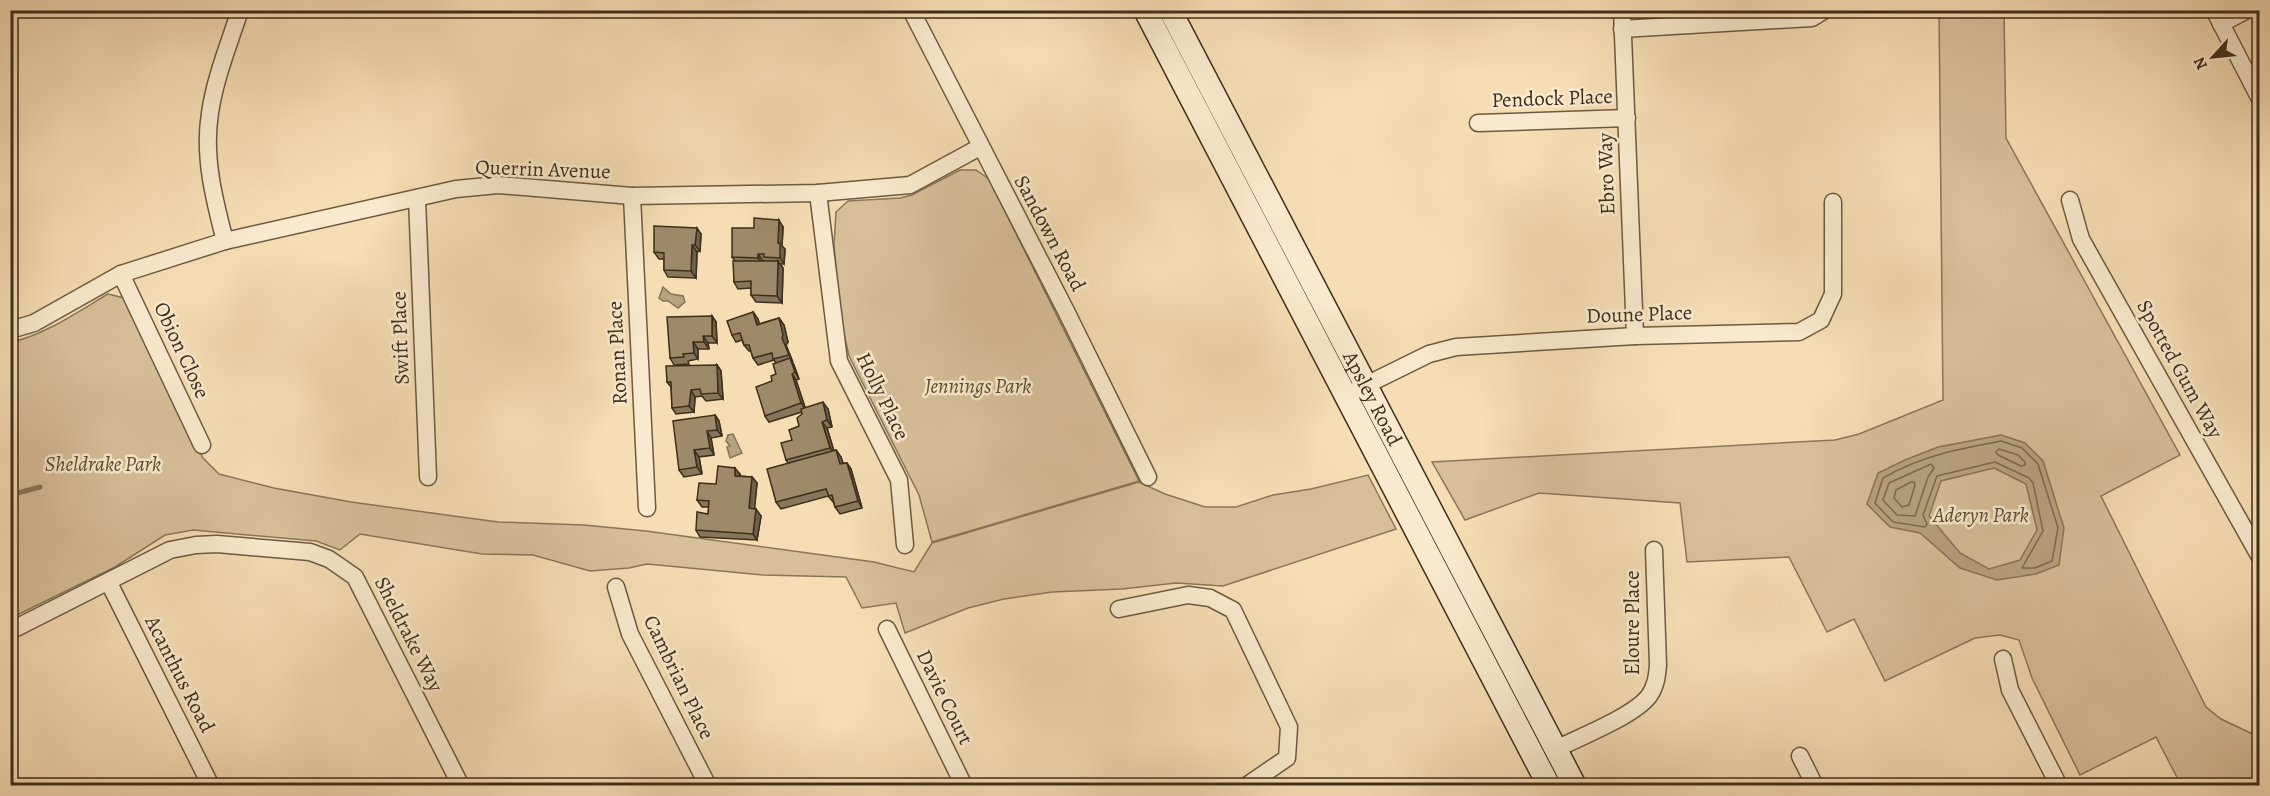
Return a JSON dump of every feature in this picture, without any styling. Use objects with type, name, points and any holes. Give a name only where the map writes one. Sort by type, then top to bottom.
[{"type":"main road","name":"Apsley Road","points":[[1145,10],[1575,786]]},
{"type":"main road","name":"Apsley Road","points":[[1170,10],[1548,786]]},
{"type":"street","points":[[225,241],[211,181],[208,145],[210,113],[240,10]]},
{"type":"street","name":"Sandown Road","points":[[910,10],[1066,311],[1148,477]]},
{"type":"street","name":"Ebro Way","points":[[1622,10],[1635,336]]},
{"type":"street","points":[[1622,29],[1812,18],[1825,10]]},
{"type":"street","points":[[2247,10],[2218,17],[2259,99]]},
{"type":"street","name":"Pendock Place","points":[[1478,123],[1627,118]]},
{"type":"street","name":"Querrin Avenue","points":[[10,328],[34,323],[121,274],[225,241],[456,189],[498,185],[632,196],[818,193],[910,185],[980,147]]},
{"type":"street","name":"Holly Place","points":[[818,193],[839,361],[899,480],[905,545]]},
{"type":"street","name":"Ronan Place","points":[[632,196],[647,508]]},
{"type":"street","name":"Swift Place","points":[[417,198],[428,477]]},
{"type":"street","name":"Spotted Gum Way","points":[[2070,200],[2081,239],[2259,557]]},
{"type":"street","name":"Doune Place","points":[[1356,390],[1429,354],[1442,350],[1635,336],[1799,332],[1821,320],[1833,294],[1833,202]]},
{"type":"street","name":"Obion Close","points":[[121,274],[202,445]]},
{"type":"street","name":"Sheldrake Way","points":[[10,631],[109,583],[170,550],[217,544],[310,552],[329,558],[355,577],[460,786]]},
{"type":"street","name":"Eloure Place","points":[[1556,749],[1643,703],[1654,688],[1659,665],[1654,550]]},
{"type":"street","name":"Acanthus Road","points":[[109,583],[211,786]]},
{"type":"street","name":"Cambrian Place","points":[[616,587],[630,634],[708,786]]},
{"type":"street","points":[[1119,609],[1188,595],[1210,598],[1233,610],[1289,727],[1287,758],[1246,786]]},
{"type":"street","name":"Davie Court","points":[[887,629],[964,786]]},
{"type":"street","points":[[2002,659],[2010,690],[2059,786]]},
{"type":"street","points":[[1800,756],[1815,786]]},
{"type":"green space","name":"Aderyn Park","points":[[1939,11],[2004,11],[2006,138],[2180,455],[2101,496],[2206,707],[2221,719],[2259,737],[2259,785],[2181,785],[2156,737],[2080,775],[2032,678],[2019,640],[2000,635],[1975,638],[1885,681],[1854,619],[1827,632],[1789,557],[1687,562],[1680,503],[1539,493],[1465,520],[1432,462],[1835,440],[1859,434],[1943,400]]},
{"type":"green space","name":"Jennings Park","points":[[960,170],[976,170],[989,179],[1139,481],[932,542],[919,495],[849,356],[840,316],[834,245],[836,212],[848,201],[900,198],[912,195]]},
{"type":"green space","name":"Sheldrake Park","points":[[108,294],[124,298],[203,458],[219,474],[274,488],[351,502],[498,522],[584,525],[646,531],[874,562],[914,572],[932,543],[1139,482],[1165,494],[1205,507],[1236,507],[1273,495],[1311,489],[1368,475],[1396,529],[1223,586],[1176,583],[1122,589],[1052,592],[1004,599],[968,608],[905,633],[896,603],[862,608],[846,577],[763,575],[647,564],[590,571],[533,555],[482,554],[360,534],[340,550],[316,541],[193,530],[165,535],[115,567],[11,618],[11,342],[48,329]]},
{"type":"water","points":[[663,287],[671,294],[683,296],[685,302],[678,308],[668,301],[663,301],[659,298]]},
{"type":"water","points":[[733,434],[742,453],[730,458],[727,447],[730,446],[726,441],[728,435]]},
{"type":"water","points":[[2001,435],[2025,443],[2043,461],[2064,528],[2059,565],[2036,574],[1997,580],[1960,568],[1920,533],[1890,527],[1867,504],[1878,473],[1938,447]],"holes":[[[1994,468],[2026,484],[2037,530],[2020,560],[1989,569],[1960,553],[1929,516],[1941,481]]]},
{"type":"building","points":[[754,218],[779,220],[780,258],[764,257],[764,254],[758,254],[758,258],[732,257],[732,228],[754,228]]},
{"type":"building","points":[[654,226],[697,228],[695,245],[692,245],[691,271],[664,270],[664,253],[654,252]]},
{"type":"building","points":[[733,261],[778,261],[777,296],[751,295],[751,281],[734,282]]},
{"type":"building","points":[[753,312],[757,325],[779,318],[782,338],[789,355],[773,359],[772,353],[753,358],[749,345],[744,345],[740,333],[732,335],[727,321]]},
{"type":"building","points":[[712,316],[712,336],[703,336],[704,342],[693,342],[694,353],[683,354],[684,357],[670,358],[667,317]]},
{"type":"building","points":[[790,358],[795,372],[792,374],[801,403],[765,416],[756,387],[772,381],[771,376],[776,374],[773,364]]},
{"type":"building","points":[[717,365],[718,393],[701,394],[700,389],[691,390],[689,406],[672,408],[671,382],[667,382],[666,366]]},
{"type":"building","points":[[823,402],[827,420],[822,422],[830,448],[786,460],[781,443],[792,440],[789,430],[799,426],[797,418],[802,414],[801,409]]},
{"type":"building","points":[[715,415],[717,430],[707,431],[710,448],[694,450],[697,467],[679,470],[673,421]]},
{"type":"building","points":[[836,450],[840,464],[847,463],[858,501],[835,507],[832,495],[829,496],[826,489],[776,502],[767,469]]},
{"type":"building","points":[[718,466],[735,468],[735,476],[752,477],[749,508],[756,509],[753,534],[696,530],[697,512],[708,514],[709,501],[697,500],[699,483],[716,484]]},
{"type":"waterway","points":[[10,495],[40,487]]}]
